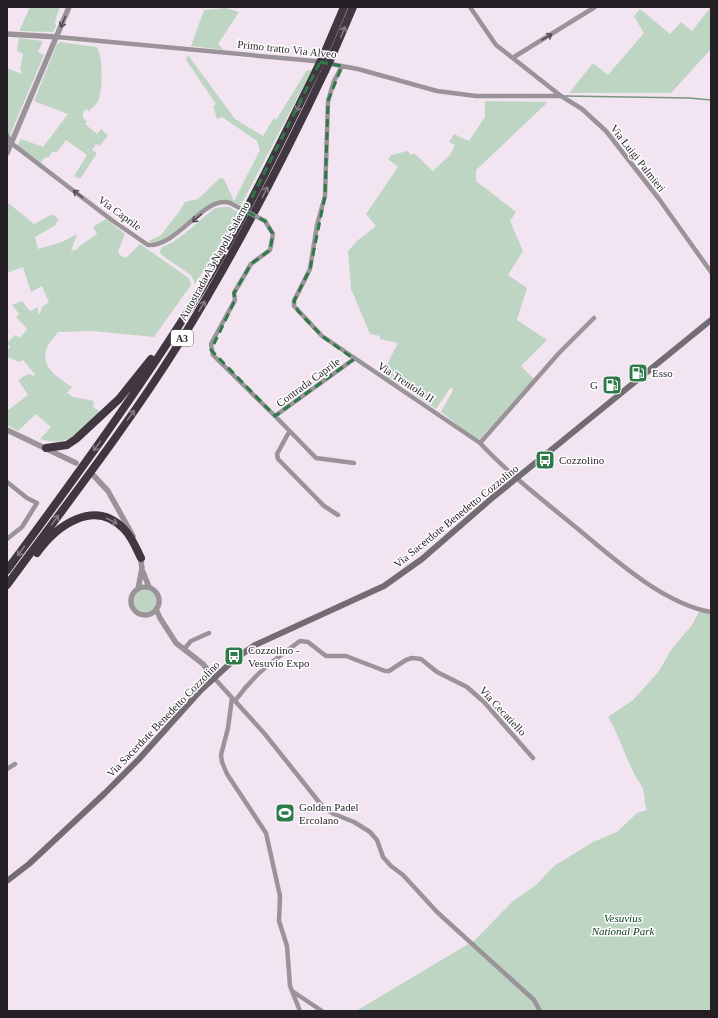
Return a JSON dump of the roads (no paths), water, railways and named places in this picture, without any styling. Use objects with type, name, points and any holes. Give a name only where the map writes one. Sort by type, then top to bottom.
[{"type":"highway","name":"Autostrada A3 Napoli-Salerno","points":[[7,570],[128,404],[196,299],[248,204],[316,71],[344,7]]},
{"type":"highway","name":"Autostrada A3 Napoli-Salerno","points":[[7,585],[138,405],[178,345],[242,236],[326,71],[353,7]]},
{"type":"highway","points":[[46,448],[67,445],[72,442],[118,399],[137,378],[178,319],[196,299]]},
{"type":"highway","points":[[7,589],[56,531],[68,522],[80,517],[92,516],[114,521],[131,537],[141,558]]},
{"type":"main road","name":"Via Sacerdote Benedetto Cozzolino","points":[[7,881],[29,864],[105,793],[235,659],[255,644],[384,586],[422,559],[518,478],[711,320]]},
{"type":"street","points":[[7,153],[69,7]]},
{"type":"street","name":"Via Luigi Palmieri","points":[[470,7],[496,45],[514,57],[561,96],[582,109],[606,131],[663,205],[711,272]]},
{"type":"street","points":[[514,57],[595,7]]},
{"type":"street","name":"Primo tratto Via Alveo","points":[[7,34],[57,37],[314,61],[342,66],[437,90],[476,96],[561,96]]},
{"type":"street","name":"Via Trentola II","points":[[342,66],[334,81],[328,101],[325,196],[317,224],[310,270],[294,301],[294,306],[322,336],[480,443],[500,465],[518,478],[598,546],[651,586],[691,606],[711,612]]},
{"type":"street","name":"Via Caprile","points":[[7,135],[12,143],[148,245],[155,245],[174,236],[217,203],[230,203],[265,221]]},
{"type":"street","name":"Contrada Caprile","points":[[265,221],[273,234],[270,250],[251,264],[234,293],[235,300],[211,344],[213,355],[275,416],[354,359]]},
{"type":"street","points":[[480,443],[558,353],[594,318]]},
{"type":"street","points":[[275,416],[316,458],[354,463]]},
{"type":"street","points":[[7,430],[76,464]]},
{"type":"street","points":[[289,432],[277,454],[278,459],[324,506],[338,515]]},
{"type":"street","points":[[94,476],[108,491],[138,546],[142,568],[149,587],[154,590],[159,599],[156,609],[150,614]]},
{"type":"street","points":[[7,482],[27,498],[37,503],[22,527],[7,539]]},
{"type":"street","points":[[142,568],[138,589],[132,597],[133,607],[140,614],[150,614],[160,618]]},
{"type":"street","points":[[138,589],[149,587]]},
{"type":"street","points":[[156,609],[176,643],[185,648],[203,664],[214,679],[264,734],[323,807],[334,814],[354,822],[370,832],[377,840],[383,857],[391,866],[403,876],[437,912],[534,1000],[540,1011]]},
{"type":"street","points":[[185,648],[191,641],[209,633]]},
{"type":"street","name":"Via Cecatiello","points":[[233,700],[249,681],[300,641],[308,642],[326,656],[346,656],[385,671],[389,671],[412,658],[421,659],[437,672],[467,687],[484,702],[533,758]]},
{"type":"street","points":[[233,700],[221,755],[227,774],[266,833],[280,896],[278,921],[287,946],[288,975],[292,991],[300,1011]]},
{"type":"street","points":[[7,769],[15,764]]},
{"type":"street","points":[[292,991],[322,1011]]},
{"type":"waterway","points":[[565,96],[689,98],[711,100]]},
{"type":"place","name":"Esso","points":[[638,373]]},
{"type":"place","name":"G","points":[[612,385]]},
{"type":"place","name":"Cozzolino","points":[[545,460]]},
{"type":"place","name":"Cozzolino - Vesuvio Expo","points":[[234,656]]},
{"type":"place","name":"Golden Padel Ercolano","points":[[285,813]]},
{"type":"park label","name":"Vesuvius National Park","points":[[623,924]]}]
